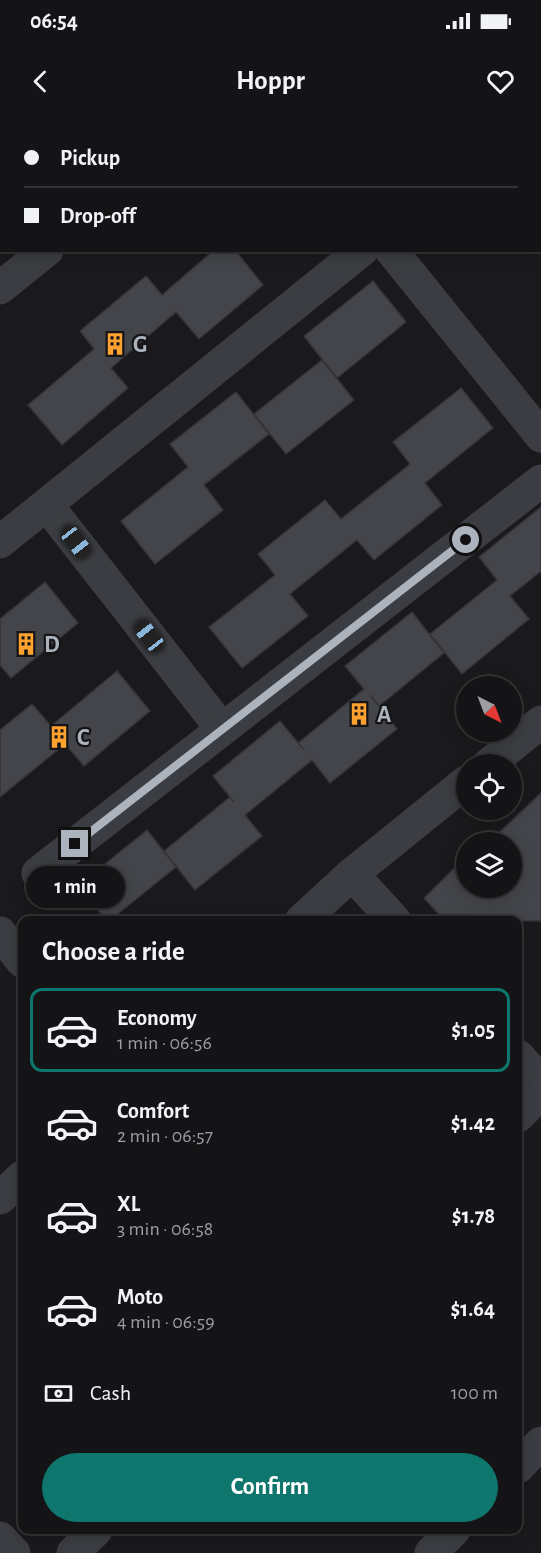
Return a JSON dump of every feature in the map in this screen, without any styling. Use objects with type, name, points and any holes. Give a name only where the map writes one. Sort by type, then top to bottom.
[{"type":"street","points":[[0,288],[45,252]]},
{"type":"street","points":[[0,542],[360,252]]},
{"type":"street","points":[[393,252],[541,436]]},
{"type":"street","points":[[38,873],[541,481]]},
{"type":"street","points":[[46,505],[222,729]]},
{"type":"street","points":[[502,754],[541,722]]},
{"type":"street","points":[[306,916],[352,874],[456,790]]},
{"type":"street","points":[[352,874],[390,916]]},
{"type":"street","points":[[0,933],[18,956]]},
{"type":"street","points":[[522,1061],[541,1082]]},
{"type":"street","points":[[522,1112],[541,1093]]},
{"type":"street","points":[[0,1198],[18,1181]]},
{"type":"street","points":[[522,1463],[541,1443]]},
{"type":"street","points":[[73,1553],[92,1534]]},
{"type":"street","points":[[431,1553],[450,1534]]},
{"type":"street","points":[[0,1538],[14,1553]]},
{"type":"building","name":"G","points":[[212,252],[237,252],[263,285],[199,339],[176,312],[111,368],[128,388],[62,445],[28,405],[94,349],[80,331],[146,276],[162,295]]},
{"type":"building","points":[[373,281],[406,322],[337,378],[304,336]]},
{"type":"building","points":[[322,360],[354,400],[286,454],[254,414]]},
{"type":"building","points":[[461,388],[493,428],[425,483],[442,505],[374,560],[357,540],[290,594],[308,616],[242,668],[209,627],[275,575],[258,554],[325,500],[341,519],[410,464],[393,442]]},
{"type":"building","points":[[236,392],[269,434],[204,485],[223,510],[155,564],[121,521],[188,467],[170,444]]},
{"type":"building","points":[[541,507],[541,571],[510,596],[529,619],[462,674],[430,634],[497,580],[479,557]]},
{"type":"building","name":"D","points":[[45,582],[78,623],[11,678],[0,665],[0,619]]},
{"type":"building","name":"A","points":[[412,612],[444,653],[379,706],[370,695],[397,729],[330,783],[312,760],[245,815],[262,836],[195,890],[164,851],[230,797],[213,776],[280,721],[298,743],[364,689],[345,666]]},
{"type":"building","name":"C","points":[[117,671],[150,711],[84,766],[65,744],[0,797],[0,730],[32,704],[51,726]]},
{"type":"building","points":[[541,793],[541,921],[522,921],[522,916],[440,916],[424,898],[456,867],[456,898],[522,898],[522,832],[500,832],[512,820],[522,820],[522,811]]},
{"type":"building","points":[[147,830],[176,867],[115,916],[103,916],[78,886]]},
{"type":"place","name":"G","points":[[115,344]]},
{"type":"place","name":"D","points":[[26,644]]},
{"type":"place","name":"A","points":[[359,714]]},
{"type":"place","name":"C","points":[[59,737]]},
{"type":"route","points":[[75,844],[466,540]]}]
